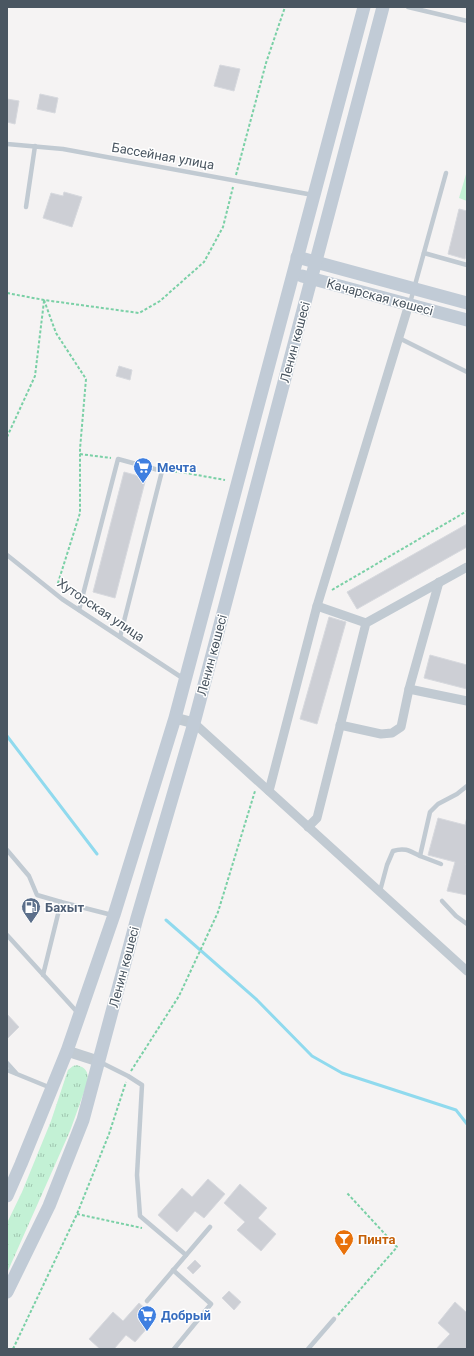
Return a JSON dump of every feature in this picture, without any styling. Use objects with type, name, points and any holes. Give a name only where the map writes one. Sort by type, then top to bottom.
[{"type":"main road","name":"Ленин көшесі","points":[[7,1196],[22,1164],[67,1051],[114,915],[175,718],[364,7]]},
{"type":"main road","name":"Ленин көшесі","points":[[7,1292],[49,1206],[83,1120],[137,918],[194,723],[383,7]]},
{"type":"main road","name":"Качарская көшесі","points":[[298,257],[467,303]]},
{"type":"main road","name":"Качарская көшесі","points":[[293,274],[467,320]]},
{"type":"street","points":[[269,791],[317,606],[409,304]]},
{"type":"street","points":[[308,827],[316,818],[366,623],[467,567]]},
{"type":"street","points":[[340,725],[381,734],[392,733],[401,727],[409,689],[439,582]]},
{"type":"street","points":[[317,606],[366,623]]},
{"type":"street","points":[[409,689],[467,701]]},
{"type":"street","points":[[175,718],[194,723],[467,971]]},
{"type":"street","points":[[67,1051],[98,1061]]},
{"type":"lane","points":[[408,7],[467,21]]},
{"type":"lane","name":"Бассейная улица","points":[[7,144],[63,149],[314,196]]},
{"type":"lane","points":[[26,207],[35,146]]},
{"type":"lane","points":[[409,304],[446,172]]},
{"type":"lane","points":[[424,254],[467,265]]},
{"type":"lane","points":[[399,338],[467,372]]},
{"type":"lane","points":[[79,610],[118,459],[162,471],[120,637]]},
{"type":"lane","name":"Хуторская улица","points":[[7,555],[79,610],[185,680]]},
{"type":"lane","points":[[420,856],[430,812],[438,804],[467,786]]},
{"type":"lane","points":[[380,891],[387,865],[393,851],[401,848],[409,850],[441,864]]},
{"type":"lane","points":[[7,850],[29,876],[37,895],[114,915]]},
{"type":"lane","points":[[442,901],[456,916],[467,924]]},
{"type":"lane","points":[[43,975],[61,902]]},
{"type":"lane","points":[[7,935],[79,1015]]},
{"type":"lane","points":[[98,1061],[142,1085],[137,1175],[140,1216],[186,1255]]},
{"type":"lane","points":[[7,1063],[17,1074]]},
{"type":"lane","points":[[7,1070],[51,1088]]},
{"type":"lane","points":[[147,1300],[210,1227]]},
{"type":"lane","points":[[173,1270],[211,1304],[174,1349]]},
{"type":"lane","points":[[308,1349],[334,1319]]},
{"type":"path","points":[[7,293],[44,300],[139,313],[160,301],[204,262],[223,227],[234,180],[266,63],[285,7]]},
{"type":"path","points":[[7,437],[35,376],[44,300]]},
{"type":"path","points":[[44,300],[56,333],[86,379],[80,454],[80,513],[55,593]]},
{"type":"path","points":[[80,454],[118,459]]},
{"type":"path","points":[[162,471],[186,473],[225,480]]},
{"type":"path","points":[[320,597],[467,511]]},
{"type":"path","points":[[13,1349],[77,1214],[109,1134],[128,1076],[179,996],[218,912],[258,781]]},
{"type":"path","points":[[334,1319],[397,1247],[347,1193]]},
{"type":"path","points":[[77,1214],[147,1229],[154,1228]]},
{"type":"green space","points":[[467,171],[467,201],[459,198]]},
{"type":"green space","points":[[77,1065],[86,1070],[88,1081],[70,1131],[7,1273],[7,1223],[22,1192],[51,1121],[68,1070]]},
{"type":"building","points":[[220,65],[240,69],[234,91],[214,86]]},
{"type":"building","points":[[40,94],[58,98],[55,113],[37,109]]},
{"type":"building","points":[[7,99],[19,101],[15,124],[7,122]]},
{"type":"building","points":[[64,192],[82,197],[72,227],[43,218],[51,193],[63,196]]},
{"type":"building","points":[[459,209],[467,211],[467,251],[465,259],[448,254]]},
{"type":"building","points":[[119,366],[132,370],[130,380],[116,376]]},
{"type":"building","points":[[124,472],[146,478],[115,598],[93,592]]},
{"type":"building","points":[[467,524],[467,547],[357,609],[347,592]]},
{"type":"building","points":[[329,617],[346,622],[317,724],[300,719]]},
{"type":"building","points":[[430,655],[467,665],[467,689],[424,678]]},
{"type":"building","points":[[467,817],[467,895],[447,891],[455,862],[428,855],[438,818],[465,825]]},
{"type":"building","points":[[7,1014],[19,1027],[7,1039]]},
{"type":"building","points":[[208,1179],[225,1194],[204,1218],[195,1211],[177,1232],[158,1215],[182,1188],[192,1197]]},
{"type":"building","points":[[240,1184],[267,1208],[258,1218],[276,1234],[261,1251],[237,1230],[245,1222],[224,1203]]},
{"type":"building","points":[[195,1260],[201,1266],[193,1274],[187,1268]]},
{"type":"building","points":[[229,1291],[241,1302],[234,1310],[222,1298]]},
{"type":"building","points":[[455,1302],[467,1313],[467,1349],[436,1349],[450,1334],[438,1323]]},
{"type":"building","points":[[139,1303],[156,1318],[135,1342],[126,1335],[114,1349],[100,1349],[89,1339],[113,1312],[123,1321]]},
{"type":"waterway","points":[[7,736],[97,854]]},
{"type":"waterway","points":[[166,920],[257,1000],[312,1056],[342,1073],[456,1110],[467,1124]]},
{"type":"place","name":"Мечта","points":[[143,484]]},
{"type":"place","name":"Бахыт","points":[[31,924]]},
{"type":"place","name":"Пинта","points":[[344,1256]]},
{"type":"place","name":"Добрый","points":[[147,1332]]}]
